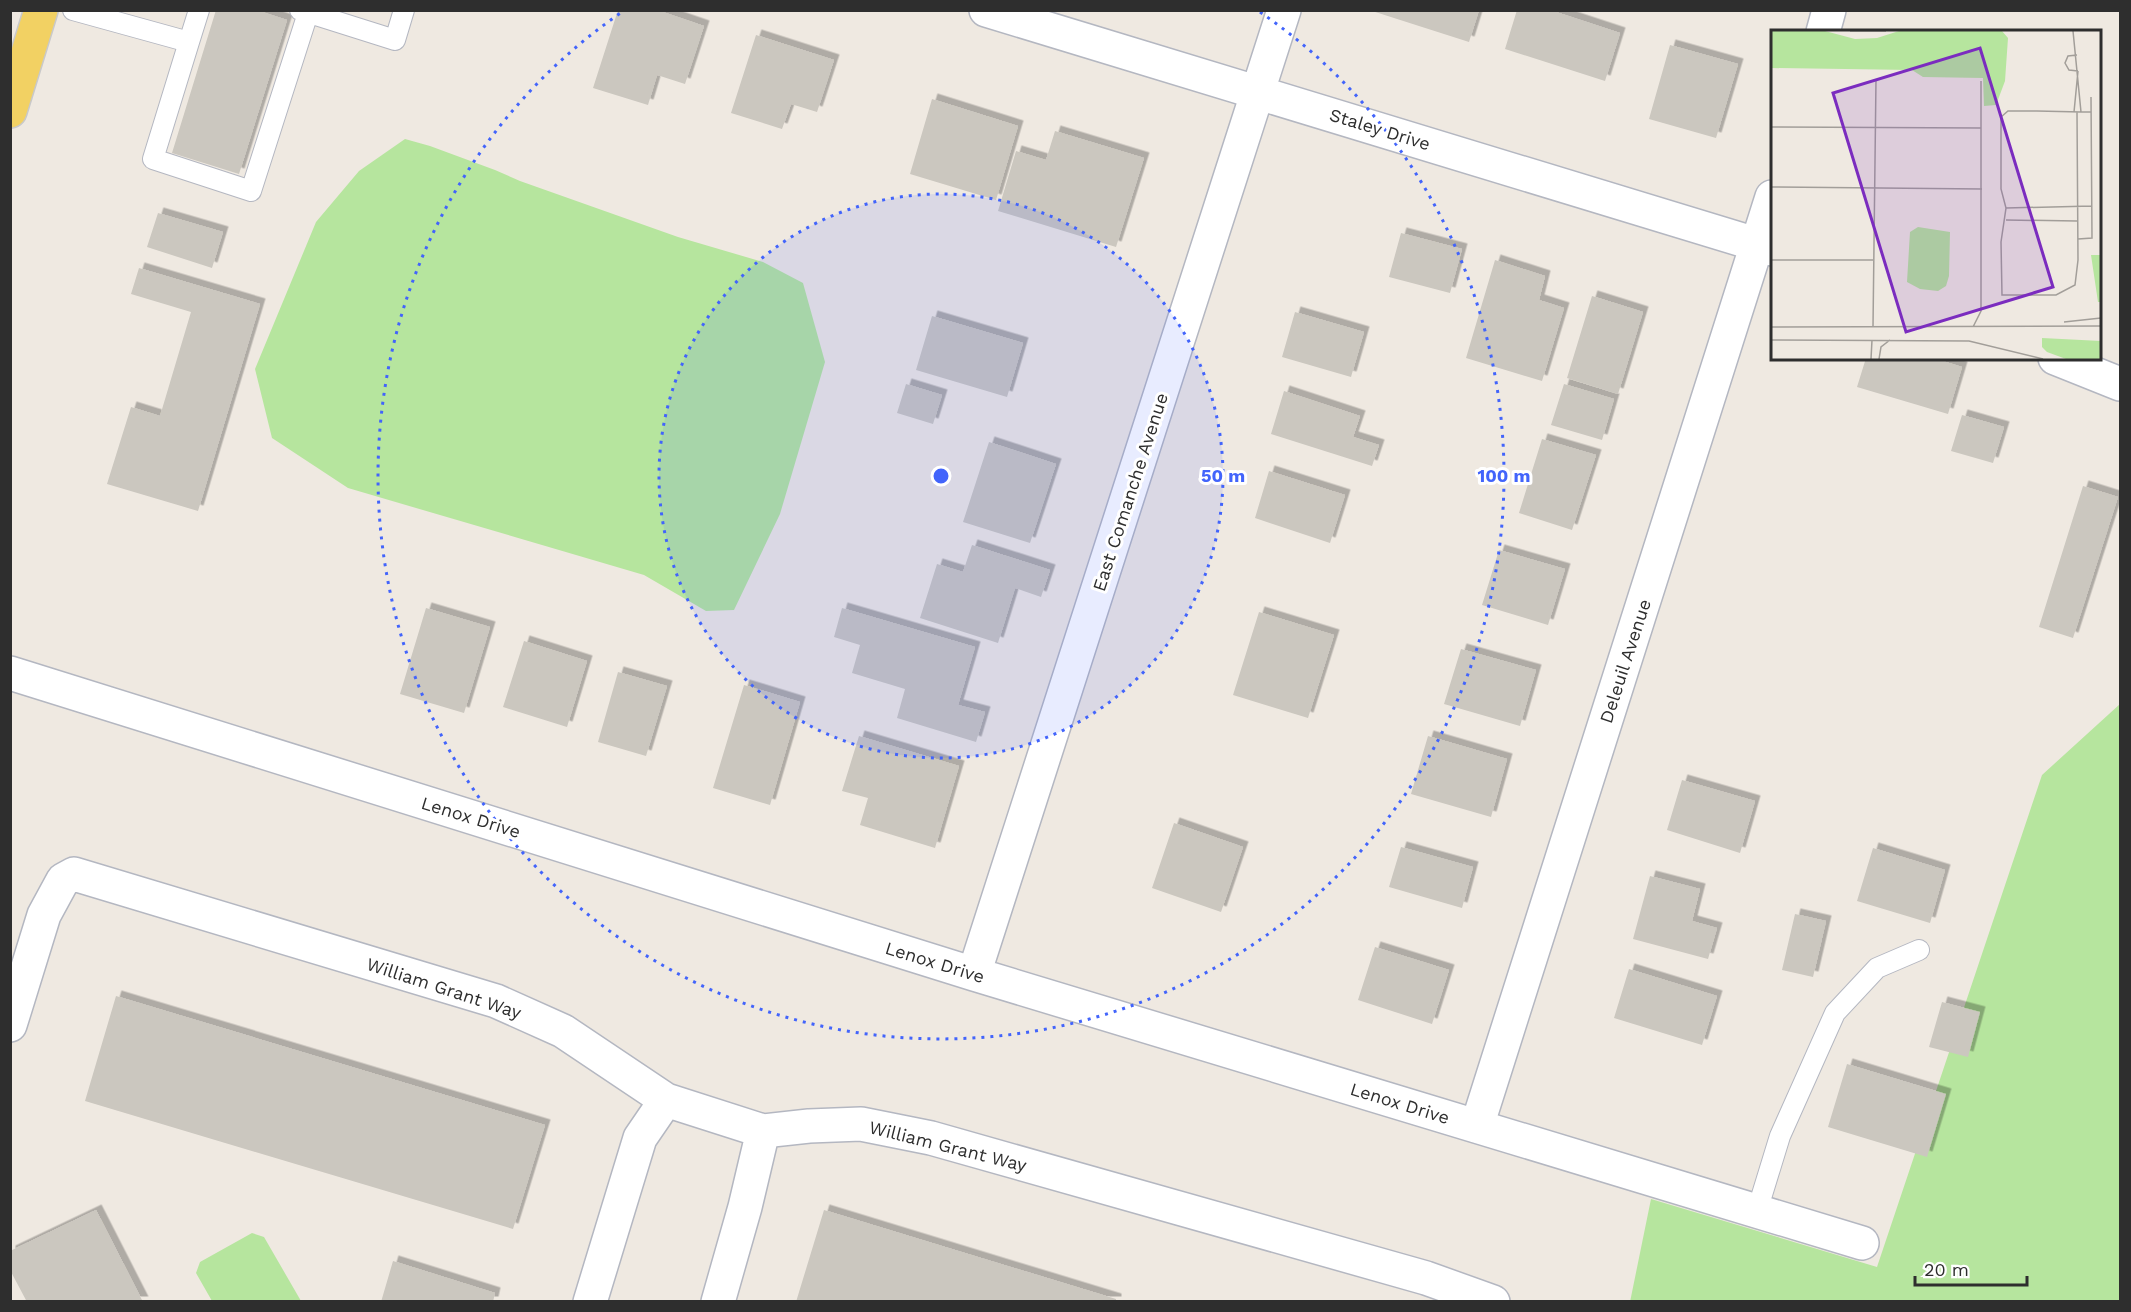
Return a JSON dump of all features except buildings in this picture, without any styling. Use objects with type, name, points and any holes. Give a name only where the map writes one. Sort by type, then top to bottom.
[{"type":"main road","points":[[10,111],[41,10]]},
{"type":"street","name":"Staley Drive","points":[[986,10],[1765,246]]},
{"type":"street","name":"East Comanche Avenue","points":[[974,974],[1284,10]]},
{"type":"street","points":[[1824,30],[1829,10]]},
{"type":"street","name":"Deleuil Avenue","points":[[1477,1126],[1765,246],[1771,209]]},
{"type":"street","points":[[2060,360],[2121,384]]},
{"type":"street","name":"Lenox Drive","points":[[10,673],[974,974],[1862,1243]]},
{"type":"street","name":"William Grant Way","points":[[10,1025],[44,915],[63,880],[74,874],[496,1001],[563,1032],[666,1100],[763,1131],[861,1124],[931,1138],[1426,1278],[1493,1302]]},
{"type":"street","points":[[590,1302],[640,1138],[666,1100]]},
{"type":"street","points":[[718,1302],[745,1207],[763,1131]]},
{"type":"lane","points":[[73,10],[189,42]]},
{"type":"lane","points":[[199,10],[153,159],[251,191],[304,12],[396,40],[404,10]]},
{"type":"lane","points":[[1757,1211],[1780,1136],[1835,1012],[1877,968],[1920,950]]},
{"type":"green space","points":[[405,139],[430,146],[520,181],[678,237],[763,262],[803,283],[825,362],[780,514],[734,610],[706,611],[644,575],[348,488],[272,438],[255,369],[316,222],[359,171]]},
{"type":"green space","points":[[2120,704],[2120,1301],[1630,1302],[1651,1199],[1877,1267],[2042,775]]},
{"type":"green space","points":[[252,1233],[264,1237],[301,1301],[212,1301],[196,1273],[200,1262]]}]
